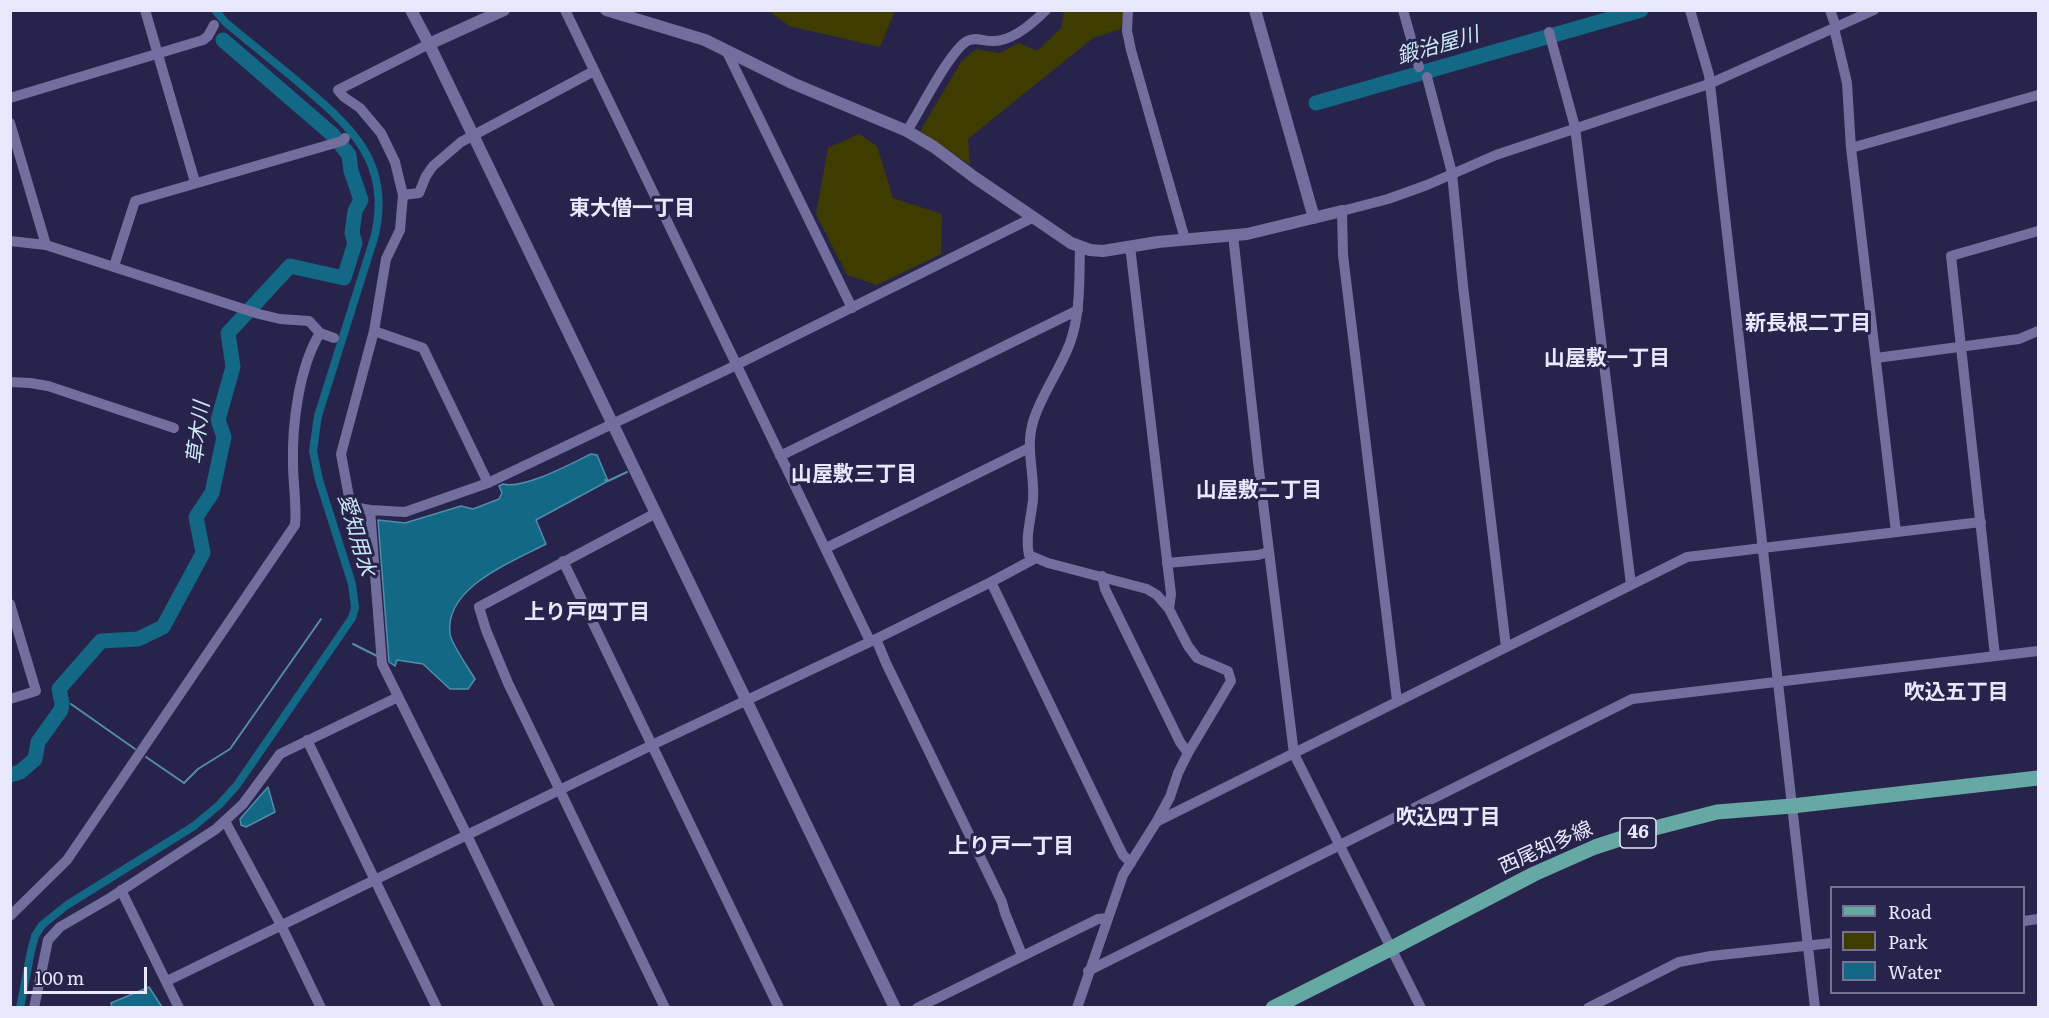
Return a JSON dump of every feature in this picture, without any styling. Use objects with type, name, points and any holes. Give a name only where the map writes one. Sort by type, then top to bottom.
[{"type":"main road","name":"西尾知多線","points":[[1273,1008],[1534,874],[1595,847],[1647,830],[1717,812],[1792,806],[2038,777]]},
{"type":"street","points":[[145,10],[195,182]]},
{"type":"street","points":[[411,10],[895,1008]]},
{"type":"street","points":[[504,10],[429,44],[338,90],[360,108],[381,133],[395,162],[403,195],[400,230],[386,259],[374,331],[340,454],[349,497],[359,508],[405,512],[488,483],[613,425],[1034,218]]},
{"type":"street","points":[[566,10],[780,456],[886,663],[1002,902],[1022,955]]},
{"type":"street","points":[[606,10],[705,40],[792,83],[907,131],[1080,247],[1103,251],[1185,239],[1233,235],[1388,200],[1496,154],[1709,84],[1874,10]]},
{"type":"street","points":[[907,131],[963,44],[976,39],[994,42],[1006,40],[1046,10]]},
{"type":"street","points":[[1128,10],[1127,31],[1131,50],[1185,239]]},
{"type":"street","points":[[1255,10],[1314,218]]},
{"type":"street","points":[[1403,10],[1419,67]]},
{"type":"street","points":[[1690,10],[1709,75],[1815,1008]]},
{"type":"street","points":[[1830,10],[1847,83],[1851,148],[1896,532]]},
{"type":"street","points":[[10,98],[203,40],[214,25]]},
{"type":"street","points":[[1550,36],[1575,127],[1631,585]]},
{"type":"street","points":[[726,50],[852,308]]},
{"type":"street","points":[[403,195],[419,193],[426,176],[442,156],[472,135],[594,71]]},
{"type":"street","points":[[1427,77],[1452,173],[1463,286],[1506,646]]},
{"type":"street","points":[[1851,148],[2038,95]]},
{"type":"street","points":[[10,123],[46,245]]},
{"type":"street","points":[[114,266],[135,201],[342,141],[345,138]]},
{"type":"street","points":[[1342,212],[1343,255],[1397,701]]},
{"type":"street","points":[[1995,656],[1951,256],[2038,231]]},
{"type":"street","points":[[1233,235],[1294,754],[1421,1008]]},
{"type":"street","points":[[10,241],[46,245],[259,314],[280,319],[309,321],[320,333],[334,338]]},
{"type":"street","points":[[1130,246],[1171,594],[1169,609]]},
{"type":"street","points":[[1077,1008],[1122,875],[1157,821],[1170,797],[1188,753],[1231,681],[1228,671],[1197,658],[1188,646],[1169,609],[1157,595],[1147,589],[1034,559],[1029,555],[1026,544],[1033,492],[1029,448],[1033,423],[1070,342],[1078,310],[1080,247]]},
{"type":"street","points":[[780,456],[1078,310]]},
{"type":"street","points":[[374,331],[423,348],[488,483]]},
{"type":"street","points":[[1876,358],[2019,339],[2038,331]]},
{"type":"street","points":[[10,916],[67,860],[295,525],[293,465],[295,417],[311,351],[320,333]]},
{"type":"street","points":[[10,382],[30,382],[48,386],[174,428]]},
{"type":"street","points":[[826,548],[1029,448]]},
{"type":"street","points":[[370,510],[382,664],[550,1008]]},
{"type":"street","points":[[656,513],[479,607],[508,683],[665,1008]]},
{"type":"street","points":[[1157,821],[1687,557],[1981,522]]},
{"type":"street","points":[[1167,563],[1258,555],[1269,552]]},
{"type":"street","points":[[167,981],[873,640],[1034,559]]},
{"type":"street","points":[[563,561],[779,1008]]},
{"type":"street","points":[[1102,576],[1105,589],[1180,742],[1188,753]]},
{"type":"street","points":[[991,582],[1123,855],[1131,863]]},
{"type":"street","points":[[10,604],[36,691],[10,699]]},
{"type":"street","points":[[1088,971],[1632,699],[2038,651]]},
{"type":"street","points":[[34,1008],[44,955],[51,936],[60,927],[208,835],[243,804],[279,754],[398,697]]},
{"type":"street","points":[[307,740],[437,1008]]},
{"type":"street","points":[[225,821],[281,925],[321,1008]]},
{"type":"street","points":[[121,890],[179,1008]]},
{"type":"street","points":[[917,1008],[1098,919],[1108,918]]},
{"type":"street","points":[[1588,1008],[1679,962],[1711,956],[1830,943]]},
{"type":"green space","points":[[769,11],[895,11],[880,47],[789,26]]},
{"type":"green space","points":[[1064,11],[1124,11],[1121,29],[1093,38],[968,139],[970,165],[920,131],[961,62],[976,49],[999,53],[1019,43],[1037,51],[1061,28]]},
{"type":"green space","points":[[859,134],[877,146],[893,198],[942,214],[941,254],[877,285],[847,275],[816,214],[828,148]]},
{"type":"water","points":[[591,454],[597,455],[608,481],[536,520],[546,544],[483,578],[458,603],[451,617],[450,634],[475,679],[468,689],[450,689],[423,664],[397,660],[395,666],[389,662],[378,520],[405,523],[461,506],[473,509],[499,499],[502,493],[499,486],[503,484],[512,485],[535,480]]},
{"type":"water","points":[[268,787],[275,812],[246,827],[241,825],[240,819]]},
{"type":"water","points":[[149,987],[162,1007],[112,1007],[111,1003]]},
{"type":"waterway","name":"愛知用水","points":[[20,1008],[31,951],[35,936],[42,925],[67,905],[194,826],[219,805],[237,785],[352,618],[355,608],[352,584],[319,480],[313,451],[318,416],[375,235],[379,209],[377,185],[372,165],[362,146],[349,129],[316,97],[225,22],[215,10]]},
{"type":"waterway","name":"鍛治屋川","points":[[1316,103],[1641,10]]},
{"type":"waterway","name":"草木川","points":[[10,775],[20,772],[35,759],[38,742],[61,710],[59,689],[101,641],[138,639],[163,627],[203,553],[196,517],[212,493],[224,437],[218,420],[233,367],[228,333],[290,266],[344,278],[355,243],[352,233],[355,211],[361,200],[351,171],[349,155],[333,135],[223,40]]},
{"type":"waterway","points":[[605,480],[608,481],[627,472]]},
{"type":"waterway","points":[[146,757],[184,783],[198,769],[230,749],[321,619]]},
{"type":"waterway","points":[[353,644],[377,656]]},
{"type":"waterway","points":[[71,704],[135,749]]},
{"type":"district","name":"東大僧一丁目","points":[[632,209]]},
{"type":"district","name":"新長根二丁目","points":[[1808,324]]},
{"type":"district","name":"山屋敷一丁目","points":[[1607,359]]},
{"type":"district","name":"山屋敷三丁目","points":[[854,475]]},
{"type":"district","name":"山屋敷二丁目","points":[[1259,491]]},
{"type":"district","name":"上り戸四丁目","points":[[587,613]]},
{"type":"district","name":"吹込五丁目","points":[[1956,693]]},
{"type":"district","name":"吹込四丁目","points":[[1448,818]]},
{"type":"district","name":"上り戸一丁目","points":[[1011,847]]}]
